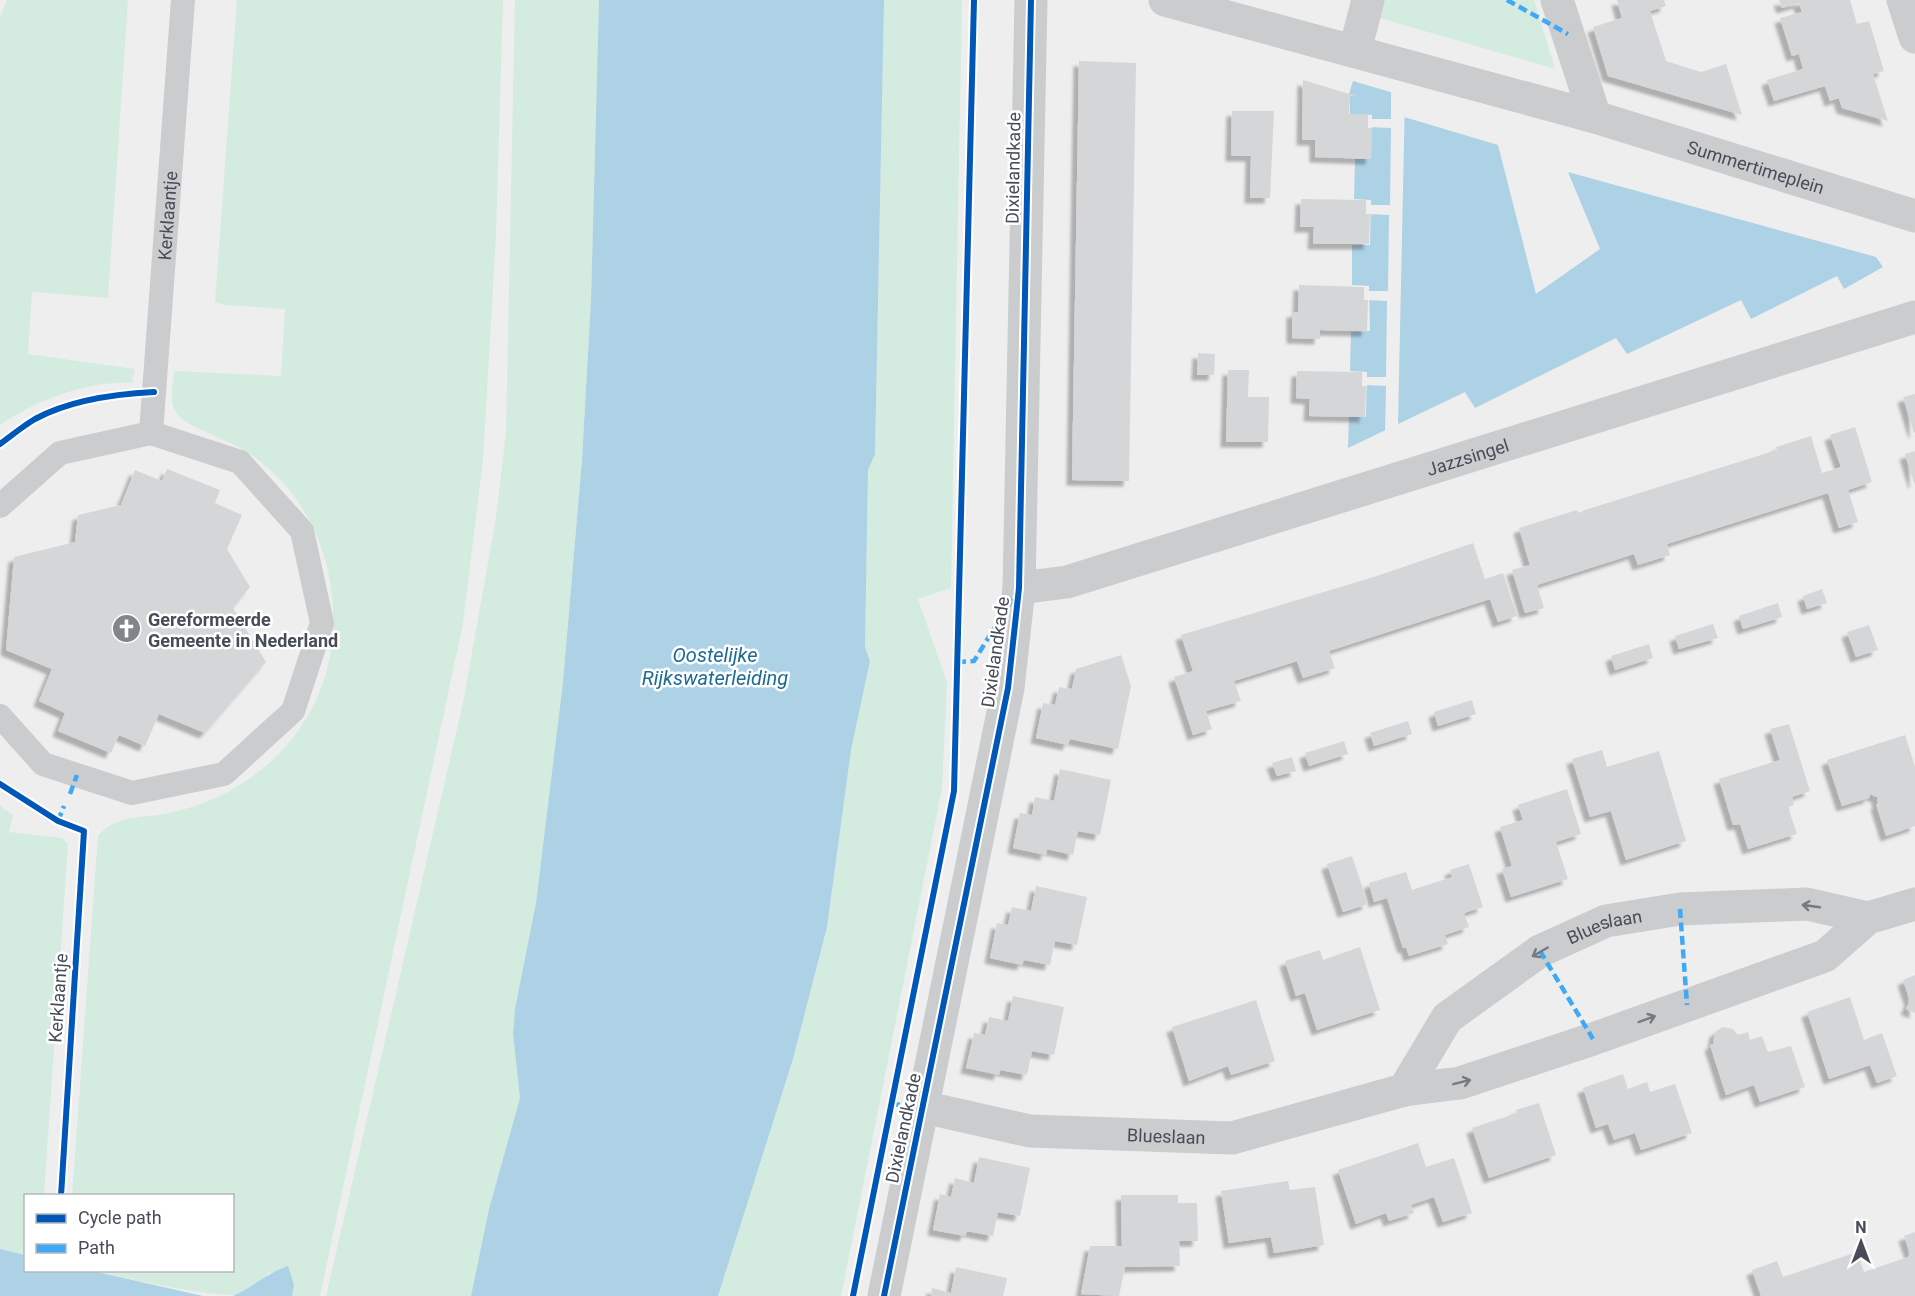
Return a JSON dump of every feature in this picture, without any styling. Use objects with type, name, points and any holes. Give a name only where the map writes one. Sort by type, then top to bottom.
[{"type":"street","name":"Dixielandkade","points":[[884,1296],[1008,688],[1019,588],[1031,0]]},
{"type":"street","name":"Summertimeplein","points":[[1165,0],[1595,117],[1915,216]]},
{"type":"street","points":[[1355,50],[1368,0]]},
{"type":"street","points":[[1557,0],[1595,117]]},
{"type":"street","points":[[1903,0],[1915,37]]},
{"type":"street","name":"Jazzsingel","points":[[1019,588],[1067,582],[1915,317]]},
{"type":"street","name":"Blueslaan","points":[[1404,1090],[1448,1018],[1540,951],[1606,921],[1680,909],[1807,904],[1868,918]]},
{"type":"street","name":"Blueslaan","points":[[923,1107],[1030,1131],[1232,1138],[1404,1090],[1460,1083],[1825,956],[1868,918],[1915,904]]},
{"type":"lane","name":"Kerklaantje","points":[[151,433],[183,0]]},
{"type":"lane","points":[[0,506],[60,453],[151,433],[240,462],[302,531],[322,623],[293,711],[224,774],[132,793],[43,764],[0,716]]},
{"type":"green space","points":[[7,0],[128,0],[108,298],[32,292],[28,354],[135,369],[132,383],[97,385],[63,394],[46,400],[0,425],[0,16]]},
{"type":"green space","points":[[237,0],[503,0],[496,236],[483,460],[463,623],[320,1296],[292,1296],[294,1285],[270,1272],[249,1289],[235,1295],[222,1295],[97,1272],[234,1272],[234,1194],[72,1194],[98,836],[122,820],[169,813],[196,806],[247,781],[269,764],[305,721],[318,696],[327,669],[332,638],[333,607],[329,576],[321,546],[308,518],[291,493],[270,470],[245,451],[183,420],[173,405],[174,371],[281,376],[285,309],[225,305],[215,302]]},
{"type":"green space","points":[[515,0],[599,0],[591,300],[582,460],[563,682],[536,903],[515,1009],[513,1034],[520,1098],[489,1209],[471,1296],[326,1296],[463,703],[496,518],[506,432]]},
{"type":"green space","points":[[884,0],[962,0],[951,588],[918,599],[947,682],[942,789],[841,1296],[718,1296],[793,1059],[827,927],[851,750],[870,661],[865,647],[868,470],[875,454]]},
{"type":"green space","points":[[1380,0],[1534,0],[1555,69],[1380,18]]},
{"type":"green space","points":[[0,806],[13,815],[9,832],[62,838],[68,844],[44,1194],[24,1194],[24,1255],[0,1249]]},
{"type":"water","name":"Oostelijke Rijkswaterleiding","points":[[599,0],[884,0],[875,454],[868,470],[865,647],[870,661],[851,750],[827,927],[793,1059],[718,1296],[471,1296],[489,1209],[520,1098],[513,1034],[515,1009],[536,903],[563,682],[582,460],[591,300]]},
{"type":"water","points":[[1353,81],[1404,96],[1404,117],[1498,145],[1536,294],[1600,249],[1568,172],[1876,257],[1883,267],[1844,289],[1837,276],[1751,319],[1741,300],[1627,354],[1616,338],[1475,408],[1465,392],[1348,448],[1349,417],[1366,417],[1367,372],[1350,371],[1351,332],[1370,331],[1369,286],[1352,285],[1352,245],[1370,245],[1371,200],[1354,199],[1355,159],[1371,159],[1372,115],[1350,114],[1350,96],[1353,95],[1349,94]]},
{"type":"water","points":[[0,1249],[24,1255],[24,1272],[96,1272],[203,1296],[0,1296]]},
{"type":"water","points":[[288,1266],[294,1285],[292,1296],[233,1296],[273,1272]]},
{"type":"pier","points":[[1391,91],[1405,96],[1398,425],[1385,432],[1386,386],[1364,385],[1364,377],[1386,377],[1387,301],[1366,300],[1366,291],[1388,291],[1389,215],[1368,214],[1368,205],[1390,205],[1391,128],[1369,127],[1369,119],[1391,119]]},
{"type":"building","points":[[1617,0],[1664,0],[1666,6],[1650,11],[1666,61],[1701,72],[1726,64],[1742,115],[1608,76],[1593,27],[1622,18]]},
{"type":"building","points":[[1779,0],[1850,0],[1857,24],[1869,21],[1884,71],[1873,74],[1888,121],[1842,108],[1839,98],[1830,101],[1825,86],[1774,101],[1767,80],[1803,69],[1799,54],[1792,56],[1780,18],[1802,12],[1799,3],[1782,8]]},
{"type":"building","points":[[1079,61],[1136,63],[1129,481],[1072,480]]},
{"type":"building","points":[[1303,80],[1356,96],[1350,96],[1349,114],[1368,114],[1368,128],[1372,128],[1371,159],[1315,157],[1315,140],[1302,140]]},
{"type":"building","points":[[1232,111],[1274,111],[1270,198],[1250,198],[1251,156],[1231,156]]},
{"type":"building","points":[[1301,199],[1366,200],[1366,214],[1370,214],[1369,244],[1313,244],[1314,227],[1300,227]]},
{"type":"building","points":[[1299,285],[1364,287],[1364,300],[1368,300],[1367,331],[1320,330],[1320,339],[1292,338],[1292,312],[1298,312]]},
{"type":"building","points":[[1198,353],[1215,354],[1214,375],[1197,375]]},
{"type":"building","points":[[1228,370],[1249,370],[1248,397],[1269,397],[1268,442],[1226,442]]},
{"type":"building","points":[[1297,371],[1362,372],[1362,386],[1366,386],[1365,417],[1309,416],[1310,399],[1296,398]]},
{"type":"building","points":[[1915,394],[1915,432],[1914,433],[1903,397]]},
{"type":"building","points":[[1855,427],[1872,482],[1848,490],[1858,522],[1839,528],[1828,493],[1667,544],[1670,555],[1638,565],[1634,554],[1537,585],[1544,608],[1525,613],[1512,570],[1530,565],[1519,528],[1577,510],[1578,513],[1777,450],[1776,447],[1811,436],[1822,473],[1841,467],[1830,435]]},
{"type":"building","points":[[1915,451],[1915,483],[1914,483],[1905,454]]},
{"type":"building","name":"Gereformeerde Gemeente in Nederland","points":[[167,469],[220,490],[215,503],[242,515],[227,549],[250,587],[233,608],[266,662],[205,733],[159,714],[145,746],[119,735],[111,753],[58,731],[65,713],[39,701],[52,669],[6,650],[14,557],[75,542],[78,515],[121,505],[135,470],[162,481]]},
{"type":"building","points":[[1473,543],[1485,579],[1503,573],[1517,616],[1498,622],[1490,599],[1329,651],[1335,668],[1303,678],[1297,661],[1234,681],[1241,701],[1206,711],[1212,729],[1193,735],[1174,677],[1193,671],[1181,635],[1377,576]]},
{"type":"building","points":[[1822,589],[1827,603],[1807,609],[1803,596]]},
{"type":"building","points":[[1778,603],[1782,617],[1743,629],[1739,616]]},
{"type":"building","points":[[1713,624],[1718,638],[1679,649],[1675,636]]},
{"type":"building","points":[[1869,625],[1878,650],[1856,657],[1847,632]]},
{"type":"building","points":[[1649,644],[1653,658],[1615,670],[1611,656]]},
{"type":"building","points":[[1121,655],[1131,686],[1118,749],[1070,739],[1068,745],[1036,738],[1043,703],[1055,705],[1059,687],[1072,689],[1076,669]]},
{"type":"building","points":[[1472,700],[1476,714],[1438,726],[1434,712]]},
{"type":"building","points":[[1408,721],[1412,734],[1374,746],[1370,733]]},
{"type":"building","points":[[1789,724],[1810,791],[1792,797],[1794,805],[1788,807],[1797,834],[1748,849],[1740,824],[1733,825],[1719,779],[1780,760],[1770,729]]},
{"type":"building","points":[[1905,735],[1915,767],[1915,826],[1886,836],[1876,804],[1878,804],[1877,797],[1870,794],[1869,798],[1842,806],[1827,760]]},
{"type":"building","points":[[1344,741],[1348,754],[1309,766],[1305,753]]},
{"type":"building","points":[[1602,750],[1607,767],[1659,751],[1686,841],[1626,860],[1611,811],[1590,817],[1572,759]]},
{"type":"building","points":[[1292,757],[1296,771],[1277,776],[1272,763]]},
{"type":"building","points":[[1060,769],[1111,780],[1100,835],[1078,831],[1073,855],[1047,849],[1046,855],[1013,848],[1020,813],[1032,815],[1035,797],[1054,801]]},
{"type":"building","points":[[1567,789],[1581,834],[1556,842],[1568,879],[1511,897],[1502,869],[1512,866],[1500,827],[1523,820],[1518,805]]},
{"type":"building","points":[[1352,856],[1368,904],[1343,912],[1327,864]]},
{"type":"building","points":[[1469,864],[1483,907],[1464,913],[1469,927],[1445,935],[1448,944],[1409,956],[1406,947],[1403,948],[1387,898],[1374,902],[1369,883],[1406,872],[1412,890],[1452,877],[1450,870]]},
{"type":"building","points":[[1036,886],[1087,897],[1077,945],[1055,941],[1050,965],[1024,960],[1022,965],[990,958],[997,923],[1008,925],[1012,907],[1031,911]]},
{"type":"building","points":[[1360,947],[1380,1010],[1317,1030],[1305,993],[1296,996],[1285,961],[1320,950],[1323,960]]},
{"type":"building","points":[[1915,975],[1915,1013],[1906,1009],[1910,1001],[1903,980]]},
{"type":"building","points":[[1013,996],[1064,1007],[1054,1055],[1032,1051],[1027,1075],[1000,1070],[999,1075],[966,1068],[974,1033],[985,1035],[989,1017],[1008,1021]]},
{"type":"building","points":[[1850,997],[1864,1040],[1882,1033],[1897,1076],[1877,1083],[1870,1065],[1829,1079],[1807,1012]]},
{"type":"building","points":[[1256,1000],[1275,1061],[1231,1075],[1228,1066],[1189,1081],[1172,1027]]},
{"type":"building","points":[[1723,1027],[1733,1029],[1738,1035],[1748,1032],[1750,1040],[1762,1036],[1768,1052],[1791,1046],[1805,1087],[1760,1102],[1754,1085],[1726,1095],[1710,1045],[1713,1044],[1715,1032]]},
{"type":"building","points":[[1623,1074],[1628,1089],[1647,1082],[1650,1092],[1675,1084],[1692,1133],[1641,1150],[1635,1133],[1614,1140],[1608,1124],[1596,1128],[1583,1088]]},
{"type":"building","points":[[1539,1103],[1556,1155],[1489,1178],[1472,1128]]},
{"type":"building","points":[[1418,1143],[1426,1167],[1454,1158],[1472,1213],[1443,1222],[1434,1197],[1411,1205],[1414,1213],[1389,1221],[1386,1213],[1356,1224],[1338,1170]]},
{"type":"building","points":[[979,1157],[1030,1168],[1020,1216],[998,1212],[993,1236],[967,1231],[965,1236],[933,1230],[940,1194],[951,1197],[955,1178],[974,1183]]},
{"type":"building","points":[[1288,1181],[1290,1190],[1315,1187],[1324,1245],[1274,1253],[1271,1237],[1229,1243],[1221,1191]]},
{"type":"building","points":[[1121,1195],[1178,1195],[1178,1203],[1197,1203],[1198,1241],[1179,1241],[1180,1266],[1125,1267],[1119,1296],[1081,1294],[1090,1246],[1122,1246]]},
{"type":"building","points":[[1915,1232],[1915,1296],[1761,1296],[1752,1270],[1777,1261],[1783,1277],[1857,1252],[1864,1272],[1911,1256],[1904,1236]]},
{"type":"building","points":[[956,1267],[1007,1278],[1003,1296],[931,1296],[932,1288],[951,1293]]},
{"type":"marked path","points":[[1507,0],[1568,34]]},
{"type":"marked path","points":[[957,662],[974,661],[1016,593]]},
{"type":"marked path","points":[[70,794],[77,775]]},
{"type":"marked path","points":[[58,821],[64,806]]},
{"type":"marked path","points":[[1680,909],[1687,1005]]},
{"type":"marked path","points":[[1540,951],[1593,1039]]},
{"type":"marked path","points":[[891,1104],[923,1107]]},
{"type":"cycle path","points":[[853,1296],[954,791],[974,0]]},
{"type":"cycle path","points":[[884,1296],[1008,688],[1019,588],[1031,0]]},
{"type":"cycle path","points":[[0,444],[35,419],[63,407],[108,396],[154,392]]},
{"type":"cycle path","points":[[0,784],[58,821],[84,831],[61,1194]]},
{"type":"place","name":"Gereformeerde Gemeente in Nederland","points":[[127,629]]}]
